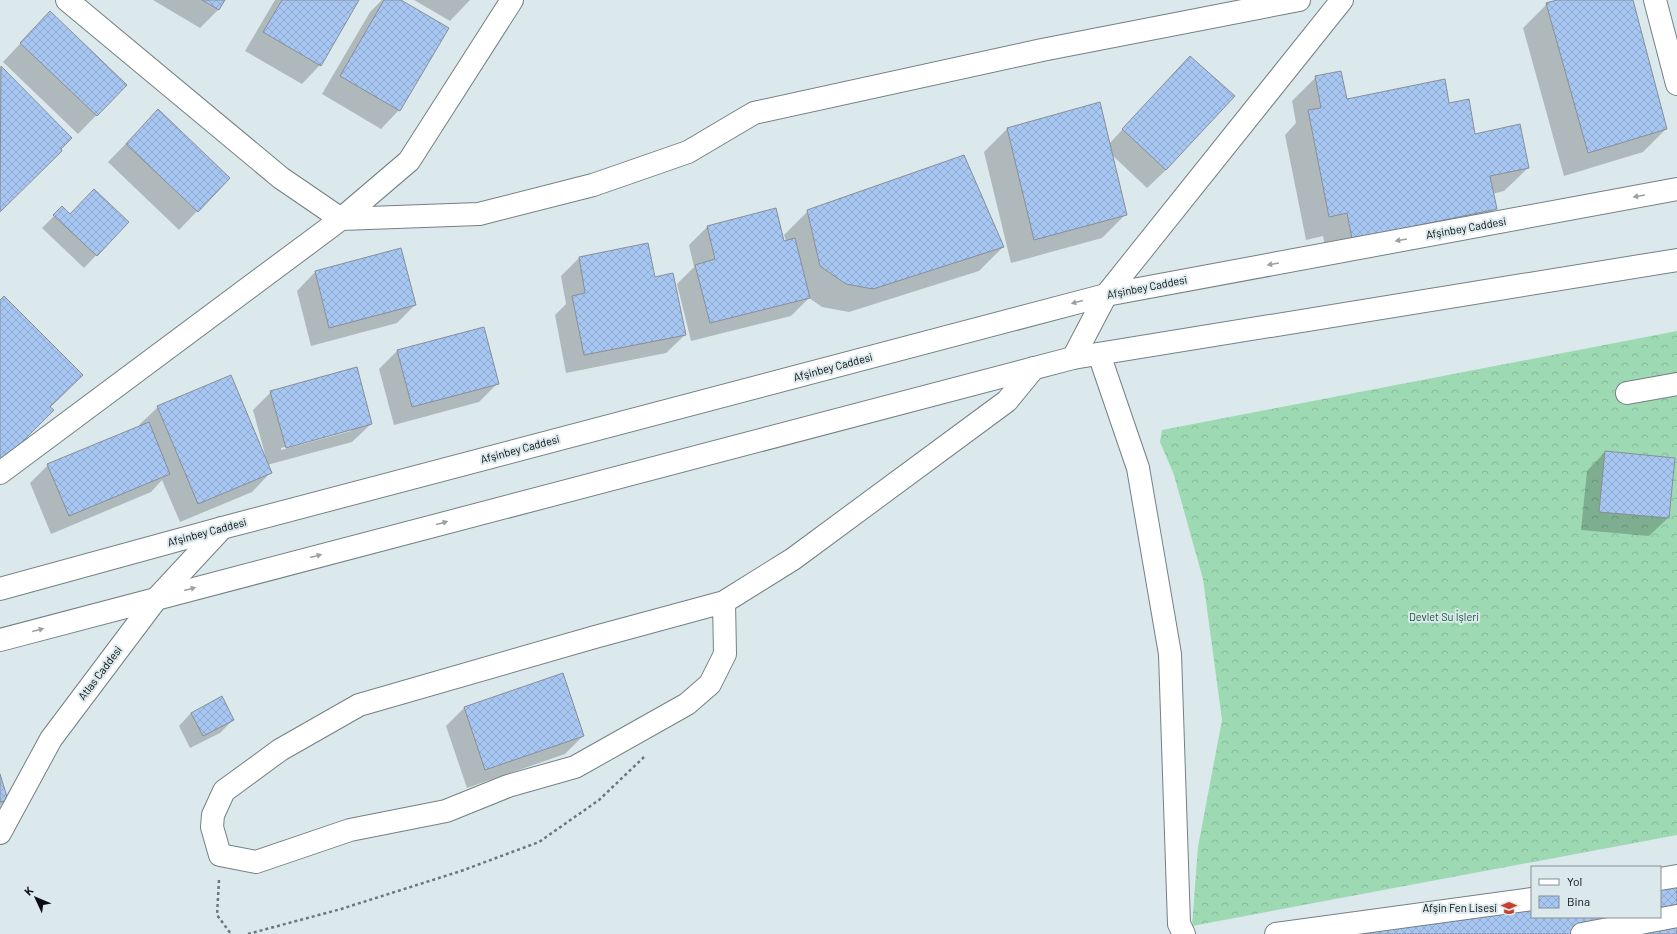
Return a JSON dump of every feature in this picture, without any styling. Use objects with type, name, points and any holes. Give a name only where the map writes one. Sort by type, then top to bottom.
[{"type":"street","points":[[0,473],[341,219],[409,161],[512,0]]},
{"type":"street","points":[[75,3],[281,178],[341,219],[479,214],[593,185],[688,152],[754,113],[1042,50],[1300,0]]},
{"type":"street","points":[[1073,358],[1106,294],[1342,0]]},
{"type":"street","points":[[1655,0],[1677,84]]},
{"type":"street","name":"Afşinbey Caddesi","points":[[0,589],[222,528],[1106,294],[1677,189]]},
{"type":"street","points":[[0,640],[1073,358],[1677,260]]},
{"type":"street","points":[[1100,354],[1138,468],[1170,654],[1181,929]]},
{"type":"street","points":[[724,602],[725,654],[710,684],[687,704],[575,767],[508,786],[446,811],[350,830],[256,862],[220,855],[212,827],[213,815],[224,791],[280,750],[359,705],[594,637],[724,602],[793,560],[1007,401],[1034,368]]},
{"type":"street","points":[[1627,393],[1677,384]]},
{"type":"street","name":"Atlas Caddesi","points":[[0,833],[51,739],[157,598],[222,528]]},
{"type":"street","points":[[1661,879],[1677,876]]},
{"type":"street","points":[[1276,934],[1531,899]]},
{"type":"street","points":[[1582,934],[1677,916]]},
{"type":"path","points":[[248,934],[341,909],[461,871],[539,842],[599,800],[642,761],[646,754]]},
{"type":"path","points":[[220,855],[217,915],[231,934]]},
{"type":"green space","name":"Devlet Su İşleri","points":[[1677,331],[1677,835],[1192,926],[1198,847],[1222,720],[1203,579],[1174,475],[1160,442],[1162,430]]},
{"type":"building","points":[[202,0],[225,0],[219,10]]},
{"type":"building","points":[[282,0],[359,0],[321,66],[263,32]]},
{"type":"building","points":[[384,0],[401,0],[449,28],[400,111],[340,76]]},
{"type":"building","points":[[1557,0],[1633,0],[1667,129],[1588,153],[1546,3]]},
{"type":"building","points":[[50,11],[127,85],[97,116],[20,43]]},
{"type":"building","points":[[1190,56],[1235,96],[1166,170],[1122,129]]},
{"type":"building","points":[[1,66],[72,138],[61,149],[62,151],[0,212]]},
{"type":"building","points":[[1341,71],[1347,99],[1445,79],[1449,103],[1469,99],[1475,134],[1520,124],[1529,168],[1490,176],[1497,209],[1352,239],[1347,213],[1329,217],[1308,110],[1321,108],[1315,76]]},
{"type":"building","points":[[1100,102],[1127,215],[1034,240],[1007,128]]},
{"type":"building","points":[[158,109],[230,178],[198,212],[126,144]]},
{"type":"building","points":[[964,155],[1004,247],[873,289],[846,284],[820,266],[807,210]]},
{"type":"building","points":[[94,189],[129,222],[97,256],[53,215],[62,206],[70,214]]},
{"type":"building","points":[[776,208],[784,241],[795,238],[810,298],[710,323],[695,265],[715,259],[707,226]]},
{"type":"building","points":[[648,243],[655,277],[673,273],[686,335],[584,355],[572,296],[585,293],[579,257]]},
{"type":"building","points":[[401,248],[416,305],[329,328],[315,271]]},
{"type":"building","points":[[4,296],[83,375],[50,407],[54,410],[0,464],[0,300]]},
{"type":"building","points":[[484,327],[499,384],[412,407],[397,350]]},
{"type":"building","points":[[357,367],[372,424],[286,448],[270,391]]},
{"type":"building","points":[[231,375],[272,473],[198,504],[157,406]]},
{"type":"building","points":[[149,422],[170,474],[69,516],[47,464]]},
{"type":"building","points":[[1605,451],[1675,458],[1669,518],[1599,512]]},
{"type":"building","points":[[563,673],[584,736],[485,770],[464,707]]},
{"type":"building","points":[[222,696],[234,720],[203,736],[191,713]]},
{"type":"building","points":[[0,774],[8,800],[0,802]]},
{"type":"building","name":"Afşin Fen Lisesi","points":[[1677,871],[1677,934],[1350,934],[1531,899],[1531,918],[1661,918],[1661,874]]},
{"type":"place","name":"Afşin Fen Lisesi","points":[[1509,908]]}]
